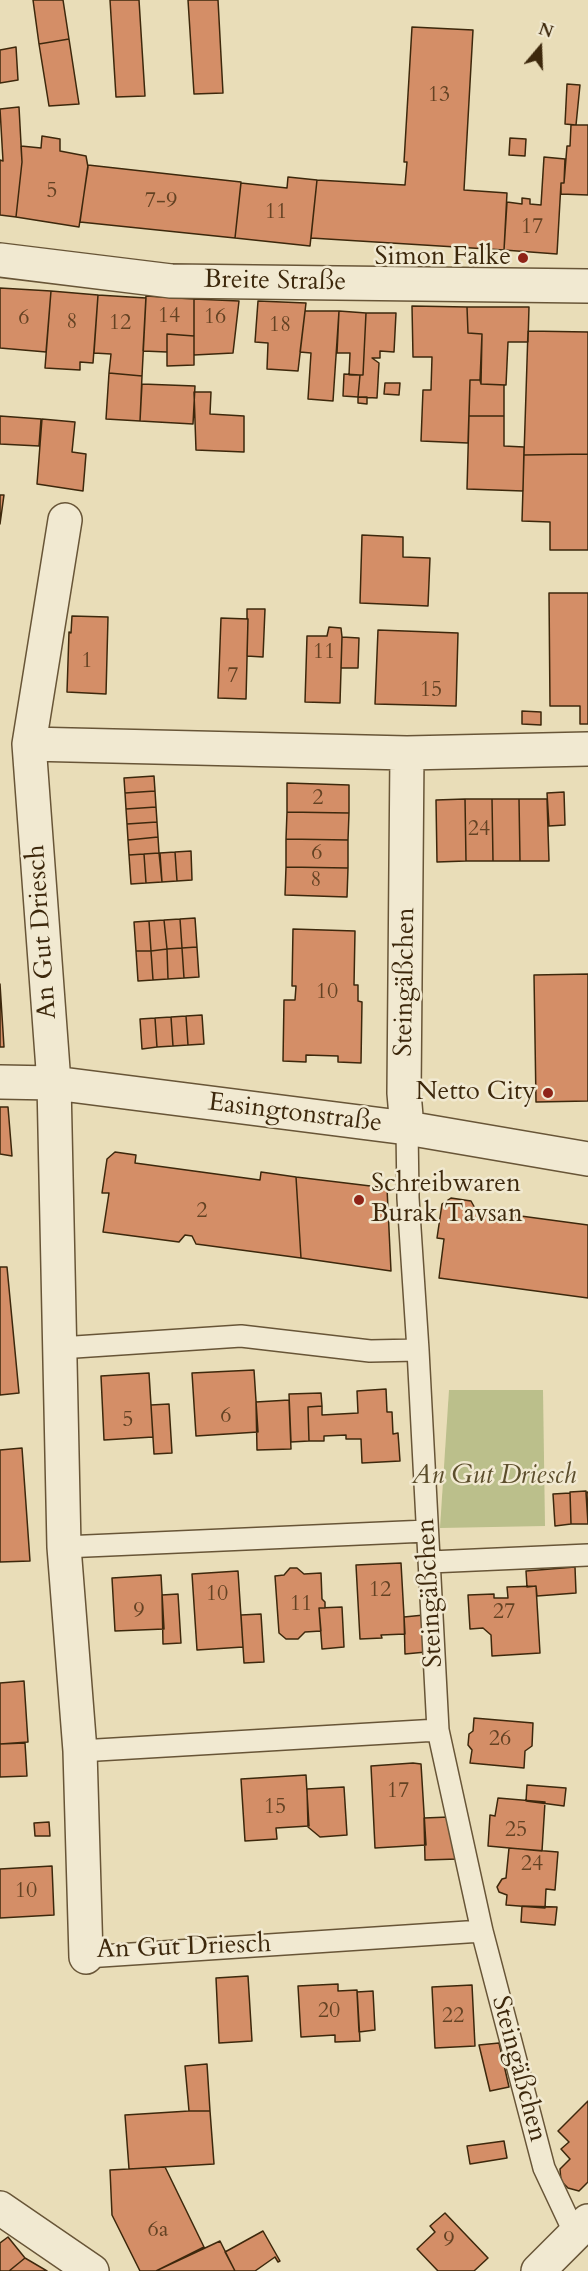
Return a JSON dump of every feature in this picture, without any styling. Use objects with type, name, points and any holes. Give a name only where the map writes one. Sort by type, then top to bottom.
[{"type":"street","name":"Breite Straße","points":[[0,260],[171,281],[588,286]]},
{"type":"street","name":"An Gut Driesch","points":[[65,520],[29,744],[54,1083],[64,1547],[80,1751],[86,1957]]},
{"type":"street","points":[[29,744],[407,753],[588,749]]},
{"type":"street","name":"Steingäßchen","points":[[407,753],[404,1093],[407,1128]]},
{"type":"street","name":"Easingtonstraße","points":[[0,1082],[54,1083],[407,1128],[588,1159]]},
{"type":"street","points":[[0,2208],[92,2271]]},
{"type":"street","points":[[538,2271],[581,2228]]},
{"type":"lane","name":"Steingäßchen","points":[[407,1128],[408,1198],[438,1730],[482,1930],[544,2168],[581,2228]]},
{"type":"lane","points":[[60,1348],[241,1336],[370,1351],[418,1350]]},
{"type":"lane","points":[[64,1547],[427,1531]]},
{"type":"lane","points":[[429,1562],[588,1555]]},
{"type":"lane","points":[[80,1751],[438,1730]]},
{"type":"lane","name":"An Gut Driesch","points":[[86,1957],[482,1930]]},
{"type":"green space","name":"An Gut Driesch","points":[[449,1390],[543,1390],[545,1526],[440,1528]]},
{"type":"building","points":[[33,0],[63,0],[69,39],[39,44]]},
{"type":"building","points":[[110,0],[139,0],[145,96],[116,97]]},
{"type":"building","points":[[188,0],[218,0],[223,93],[194,94]]},
{"type":"building","points":[[412,27],[473,30],[464,190],[507,193],[504,250],[311,238],[317,180],[405,185],[407,162],[404,162]]},
{"type":"building","points":[[69,39],[79,104],[49,106],[39,44]]},
{"type":"building","points":[[16,47],[18,80],[0,83],[0,50]]},
{"type":"building","points":[[567,84],[580,85],[576,125],[565,124]]},
{"type":"building","points":[[19,107],[22,162],[16,217],[0,215],[0,160],[3,161],[0,109]]},
{"type":"building","points":[[571,125],[588,125],[588,195],[561,194],[567,146],[570,146]]},
{"type":"building","points":[[42,136],[60,139],[60,151],[86,156],[88,167],[79,227],[16,217],[22,162],[21,146],[41,148]]},
{"type":"building","points":[[510,138],[526,139],[525,156],[509,155]]},
{"type":"building","points":[[544,157],[565,159],[564,183],[561,183],[557,254],[504,250],[507,202],[522,204],[522,198],[530,199],[530,204],[541,205]]},
{"type":"building","points":[[88,165],[241,182],[235,238],[80,222]]},
{"type":"building","points":[[288,177],[317,180],[310,246],[235,238],[241,183],[287,188]]},
{"type":"building","points":[[0,288],[51,291],[46,352],[0,348]]},
{"type":"building","points":[[51,291],[98,295],[93,363],[80,362],[80,370],[45,368]]},
{"type":"building","points":[[98,295],[146,298],[142,376],[109,373],[111,354],[94,353]]},
{"type":"building","points":[[146,296],[194,299],[194,336],[167,334],[167,352],[143,351]]},
{"type":"building","points":[[194,299],[239,301],[233,353],[194,355]]},
{"type":"building","points":[[258,301],[306,303],[298,371],[267,369],[268,343],[255,342]]},
{"type":"building","points":[[412,306],[467,307],[468,333],[482,334],[480,380],[470,380],[468,443],[421,441],[423,390],[431,390],[432,357],[413,357]]},
{"type":"building","points":[[467,307],[529,307],[528,342],[508,342],[506,385],[481,384],[482,334],[468,333]]},
{"type":"building","points":[[305,311],[339,311],[333,401],[308,399],[311,353],[300,352]]},
{"type":"building","points":[[339,311],[366,313],[363,375],[349,375],[350,353],[337,353]]},
{"type":"building","points":[[366,313],[396,313],[394,352],[380,351],[380,358],[372,358],[379,363],[377,398],[358,397],[360,375],[363,375]]},
{"type":"building","points":[[528,331],[588,332],[588,454],[524,455]]},
{"type":"building","points":[[167,334],[194,336],[194,365],[167,366]]},
{"type":"building","points":[[109,373],[142,376],[140,421],[106,419]]},
{"type":"building","points":[[344,374],[360,375],[358,397],[343,396]]},
{"type":"building","points":[[470,380],[480,380],[481,384],[504,385],[504,416],[469,416]]},
{"type":"building","points":[[385,383],[400,383],[399,395],[384,394]]},
{"type":"building","points":[[142,384],[195,386],[193,424],[140,421]]},
{"type":"building","points":[[194,392],[211,392],[210,414],[244,416],[244,452],[196,450]]},
{"type":"building","points":[[358,397],[367,397],[367,404],[358,403]]},
{"type":"building","points":[[0,416],[41,419],[39,446],[0,444]]},
{"type":"building","points":[[469,416],[504,416],[504,446],[524,447],[523,491],[467,489]]},
{"type":"building","points":[[42,419],[75,422],[72,452],[86,454],[83,491],[37,484]]},
{"type":"building","points":[[588,454],[588,550],[550,550],[550,522],[522,521],[524,455]]},
{"type":"building","points":[[0,495],[4,495],[0,524]]},
{"type":"building","points":[[362,535],[403,537],[403,557],[430,558],[428,606],[360,603]]},
{"type":"building","points":[[549,593],[588,593],[588,724],[580,724],[580,706],[550,706]]},
{"type":"building","points":[[247,609],[265,609],[263,657],[247,656]]},
{"type":"building","points":[[72,616],[108,617],[106,694],[67,692],[69,632],[71,633]]},
{"type":"building","points":[[221,618],[248,619],[246,699],[218,698]]},
{"type":"building","points":[[329,627],[341,628],[340,703],[305,702],[307,636],[327,636]]},
{"type":"building","points":[[378,630],[458,633],[456,706],[375,704]]},
{"type":"building","points":[[342,637],[359,638],[358,668],[341,668]]},
{"type":"building","points":[[522,711],[541,712],[541,725],[522,724]]},
{"type":"building","points":[[154,776],[155,791],[125,793],[124,778]]},
{"type":"building","points":[[287,783],[349,785],[349,813],[287,812]]},
{"type":"building","points":[[155,791],[156,807],[126,809],[125,793]]},
{"type":"building","points":[[564,792],[565,825],[549,826],[547,793]]},
{"type":"building","points":[[465,799],[492,799],[493,861],[466,861]]},
{"type":"building","points":[[465,799],[466,861],[437,862],[436,800]]},
{"type":"building","points":[[492,799],[519,799],[520,861],[493,861]]},
{"type":"building","points":[[519,799],[547,799],[549,861],[520,861]]},
{"type":"building","points":[[156,807],[157,822],[127,824],[126,809]]},
{"type":"building","points":[[287,812],[349,813],[348,840],[286,839]]},
{"type":"building","points":[[157,822],[158,837],[128,840],[127,824]]},
{"type":"building","points":[[158,837],[159,853],[129,855],[128,840]]},
{"type":"building","points":[[286,839],[348,840],[348,868],[286,867]]},
{"type":"building","points":[[191,851],[192,880],[177,881],[175,852]]},
{"type":"building","points":[[175,852],[177,881],[162,882],[160,853]]},
{"type":"building","points":[[159,853],[162,882],[146,883],[144,854]]},
{"type":"building","points":[[144,854],[146,883],[131,884],[129,855]]},
{"type":"building","points":[[286,867],[348,868],[347,897],[285,895]]},
{"type":"building","points":[[195,918],[197,947],[182,948],[180,919]]},
{"type":"building","points":[[180,919],[182,948],[167,949],[164,920]]},
{"type":"building","points":[[164,920],[167,949],[151,951],[149,921]]},
{"type":"building","points":[[149,921],[151,951],[136,951],[134,922]]},
{"type":"building","points":[[293,929],[355,931],[354,985],[358,985],[358,1001],[362,1002],[361,1063],[338,1062],[338,1056],[306,1055],[306,1062],[283,1061],[284,1000],[295,1000],[296,986],[292,986]]},
{"type":"building","points":[[197,947],[199,977],[184,978],[182,948]]},
{"type":"building","points":[[182,948],[184,978],[168,979],[167,949]]},
{"type":"building","points":[[167,949],[168,979],[153,980],[151,951]]},
{"type":"building","points":[[136,951],[151,951],[153,980],[138,981]]},
{"type":"building","points":[[588,974],[588,1101],[536,1102],[534,975]]},
{"type":"building","points":[[0,984],[4,1047],[0,1047]]},
{"type":"building","points":[[202,1015],[204,1044],[188,1045],[186,1016]]},
{"type":"building","points":[[186,1016],[188,1045],[173,1046],[171,1017]]},
{"type":"building","points":[[171,1017],[173,1046],[157,1047],[155,1018]]},
{"type":"building","points":[[155,1018],[157,1047],[142,1049],[140,1019]]},
{"type":"building","points":[[0,1107],[8,1107],[12,1156],[0,1154]]},
{"type":"building","points":[[115,1152],[136,1155],[135,1163],[260,1180],[261,1172],[296,1177],[301,1258],[196,1244],[192,1236],[185,1235],[179,1242],[103,1232],[109,1193],[102,1193],[107,1159]]},
{"type":"building","points":[[296,1177],[387,1188],[391,1271],[301,1258]]},
{"type":"building","points":[[451,1198],[471,1201],[476,1210],[588,1225],[588,1298],[439,1278],[444,1239],[437,1238],[442,1204]]},
{"type":"building","points":[[0,1267],[7,1267],[19,1393],[0,1395]]},
{"type":"building","points":[[254,1370],[258,1432],[196,1436],[192,1373]]},
{"type":"building","points":[[149,1373],[153,1437],[104,1440],[101,1376]]},
{"type":"building","points":[[386,1389],[387,1412],[392,1412],[393,1434],[398,1433],[400,1461],[362,1463],[361,1439],[346,1439],[346,1435],[324,1436],[324,1441],[309,1441],[308,1407],[322,1406],[322,1415],[358,1413],[357,1391]]},
{"type":"building","points":[[321,1393],[322,1406],[308,1407],[309,1441],[291,1442],[289,1394]]},
{"type":"building","points":[[289,1400],[291,1449],[257,1450],[256,1402]]},
{"type":"building","points":[[169,1404],[172,1453],[154,1454],[151,1405]]},
{"type":"building","points":[[22,1448],[30,1561],[0,1562],[0,1450]]},
{"type":"building","points":[[586,1491],[588,1524],[571,1524],[570,1492]]},
{"type":"building","points":[[588,1492],[588,1524],[586,1493]]},
{"type":"building","points":[[570,1493],[571,1524],[555,1526],[553,1494]]},
{"type":"building","points":[[401,1563],[405,1634],[360,1639],[356,1565]]},
{"type":"building","points":[[575,1567],[576,1593],[537,1596],[536,1586],[527,1587],[526,1571]]},
{"type":"building","points":[[290,1568],[297,1568],[304,1574],[321,1573],[322,1599],[325,1602],[325,1608],[319,1608],[321,1631],[305,1632],[298,1639],[286,1639],[279,1633],[275,1576],[284,1575]]},
{"type":"building","points":[[238,1571],[243,1647],[197,1650],[192,1574]]},
{"type":"building","points":[[161,1575],[164,1629],[115,1631],[112,1578]]},
{"type":"building","points":[[536,1586],[540,1653],[492,1656],[491,1635],[483,1628],[470,1629],[468,1595],[494,1594],[494,1598],[508,1598],[507,1587]]},
{"type":"building","points":[[178,1594],[181,1643],[163,1644],[162,1595]]},
{"type":"building","points":[[342,1607],[344,1647],[322,1649],[319,1608]]},
{"type":"building","points":[[261,1614],[264,1662],[244,1663],[241,1615]]},
{"type":"building","points":[[424,1615],[426,1652],[405,1654],[404,1617]]},
{"type":"building","points":[[24,1681],[28,1742],[0,1744],[0,1683]]},
{"type":"building","points":[[474,1718],[533,1723],[532,1746],[525,1751],[524,1768],[470,1763],[472,1750],[468,1745],[469,1734],[473,1731]]},
{"type":"building","points":[[25,1743],[27,1776],[0,1777],[0,1744]]},
{"type":"building","points":[[421,1764],[426,1845],[375,1848],[371,1766]]},
{"type":"building","points":[[306,1775],[309,1826],[276,1828],[277,1839],[245,1841],[241,1779]]},
{"type":"building","points":[[527,1785],[566,1788],[564,1806],[526,1801]]},
{"type":"building","points":[[344,1787],[347,1835],[320,1837],[308,1827],[307,1789]]},
{"type":"building","points":[[498,1798],[545,1802],[542,1851],[488,1846],[490,1815],[495,1816]]},
{"type":"building","points":[[449,1817],[458,1859],[425,1860],[424,1818]]},
{"type":"building","points":[[49,1822],[50,1836],[35,1836],[34,1823]]},
{"type":"building","points":[[509,1848],[558,1852],[555,1890],[546,1889],[545,1908],[506,1905],[507,1895],[499,1892],[497,1887],[502,1879],[506,1878]]},
{"type":"building","points":[[52,1866],[54,1915],[0,1918],[0,1869]]},
{"type":"building","points":[[522,1906],[557,1907],[555,1925],[521,1922]]},
{"type":"building","points":[[248,1976],[252,2041],[219,2043],[216,1978]]},
{"type":"building","points":[[338,1984],[338,1991],[357,1990],[360,2041],[335,2042],[335,2035],[301,2037],[298,1986]]},
{"type":"building","points":[[472,1985],[475,2046],[435,2048],[432,1987]]},
{"type":"building","points":[[373,1991],[375,2030],[359,2032],[357,1992]]},
{"type":"building","points":[[499,2043],[509,2087],[490,2091],[479,2045]]},
{"type":"building","points":[[207,2064],[210,2111],[189,2111],[185,2066]]},
{"type":"building","points":[[588,2101],[588,2182],[579,2191],[568,2188],[561,2181],[560,2169],[570,2159],[561,2149],[569,2142],[558,2131]]},
{"type":"building","points":[[210,2111],[214,2164],[129,2169],[125,2115]]},
{"type":"building","points":[[504,2141],[507,2158],[470,2164],[467,2146]]},
{"type":"building","points":[[165,2167],[204,2247],[156,2271],[140,2271],[112,2215],[110,2170]]},
{"type":"building","points":[[445,2213],[488,2258],[474,2271],[438,2271],[417,2249],[435,2232],[430,2226]]},
{"type":"building","points":[[263,2231],[280,2261],[278,2262],[275,2257],[255,2271],[235,2271],[225,2252]]},
{"type":"building","points":[[8,2237],[25,2258],[9,2271],[0,2271],[0,2243]]},
{"type":"building","points":[[220,2241],[235,2271],[156,2271]]},
{"type":"building","points":[[25,2258],[47,2271],[9,2271]]},
{"type":"place","name":"Simon Falke","points":[[523,258]]},
{"type":"place","name":"Netto City","points":[[548,1093]]},
{"type":"place","name":"Schreibwaren Burak Tavsan","points":[[359,1200]]}]
